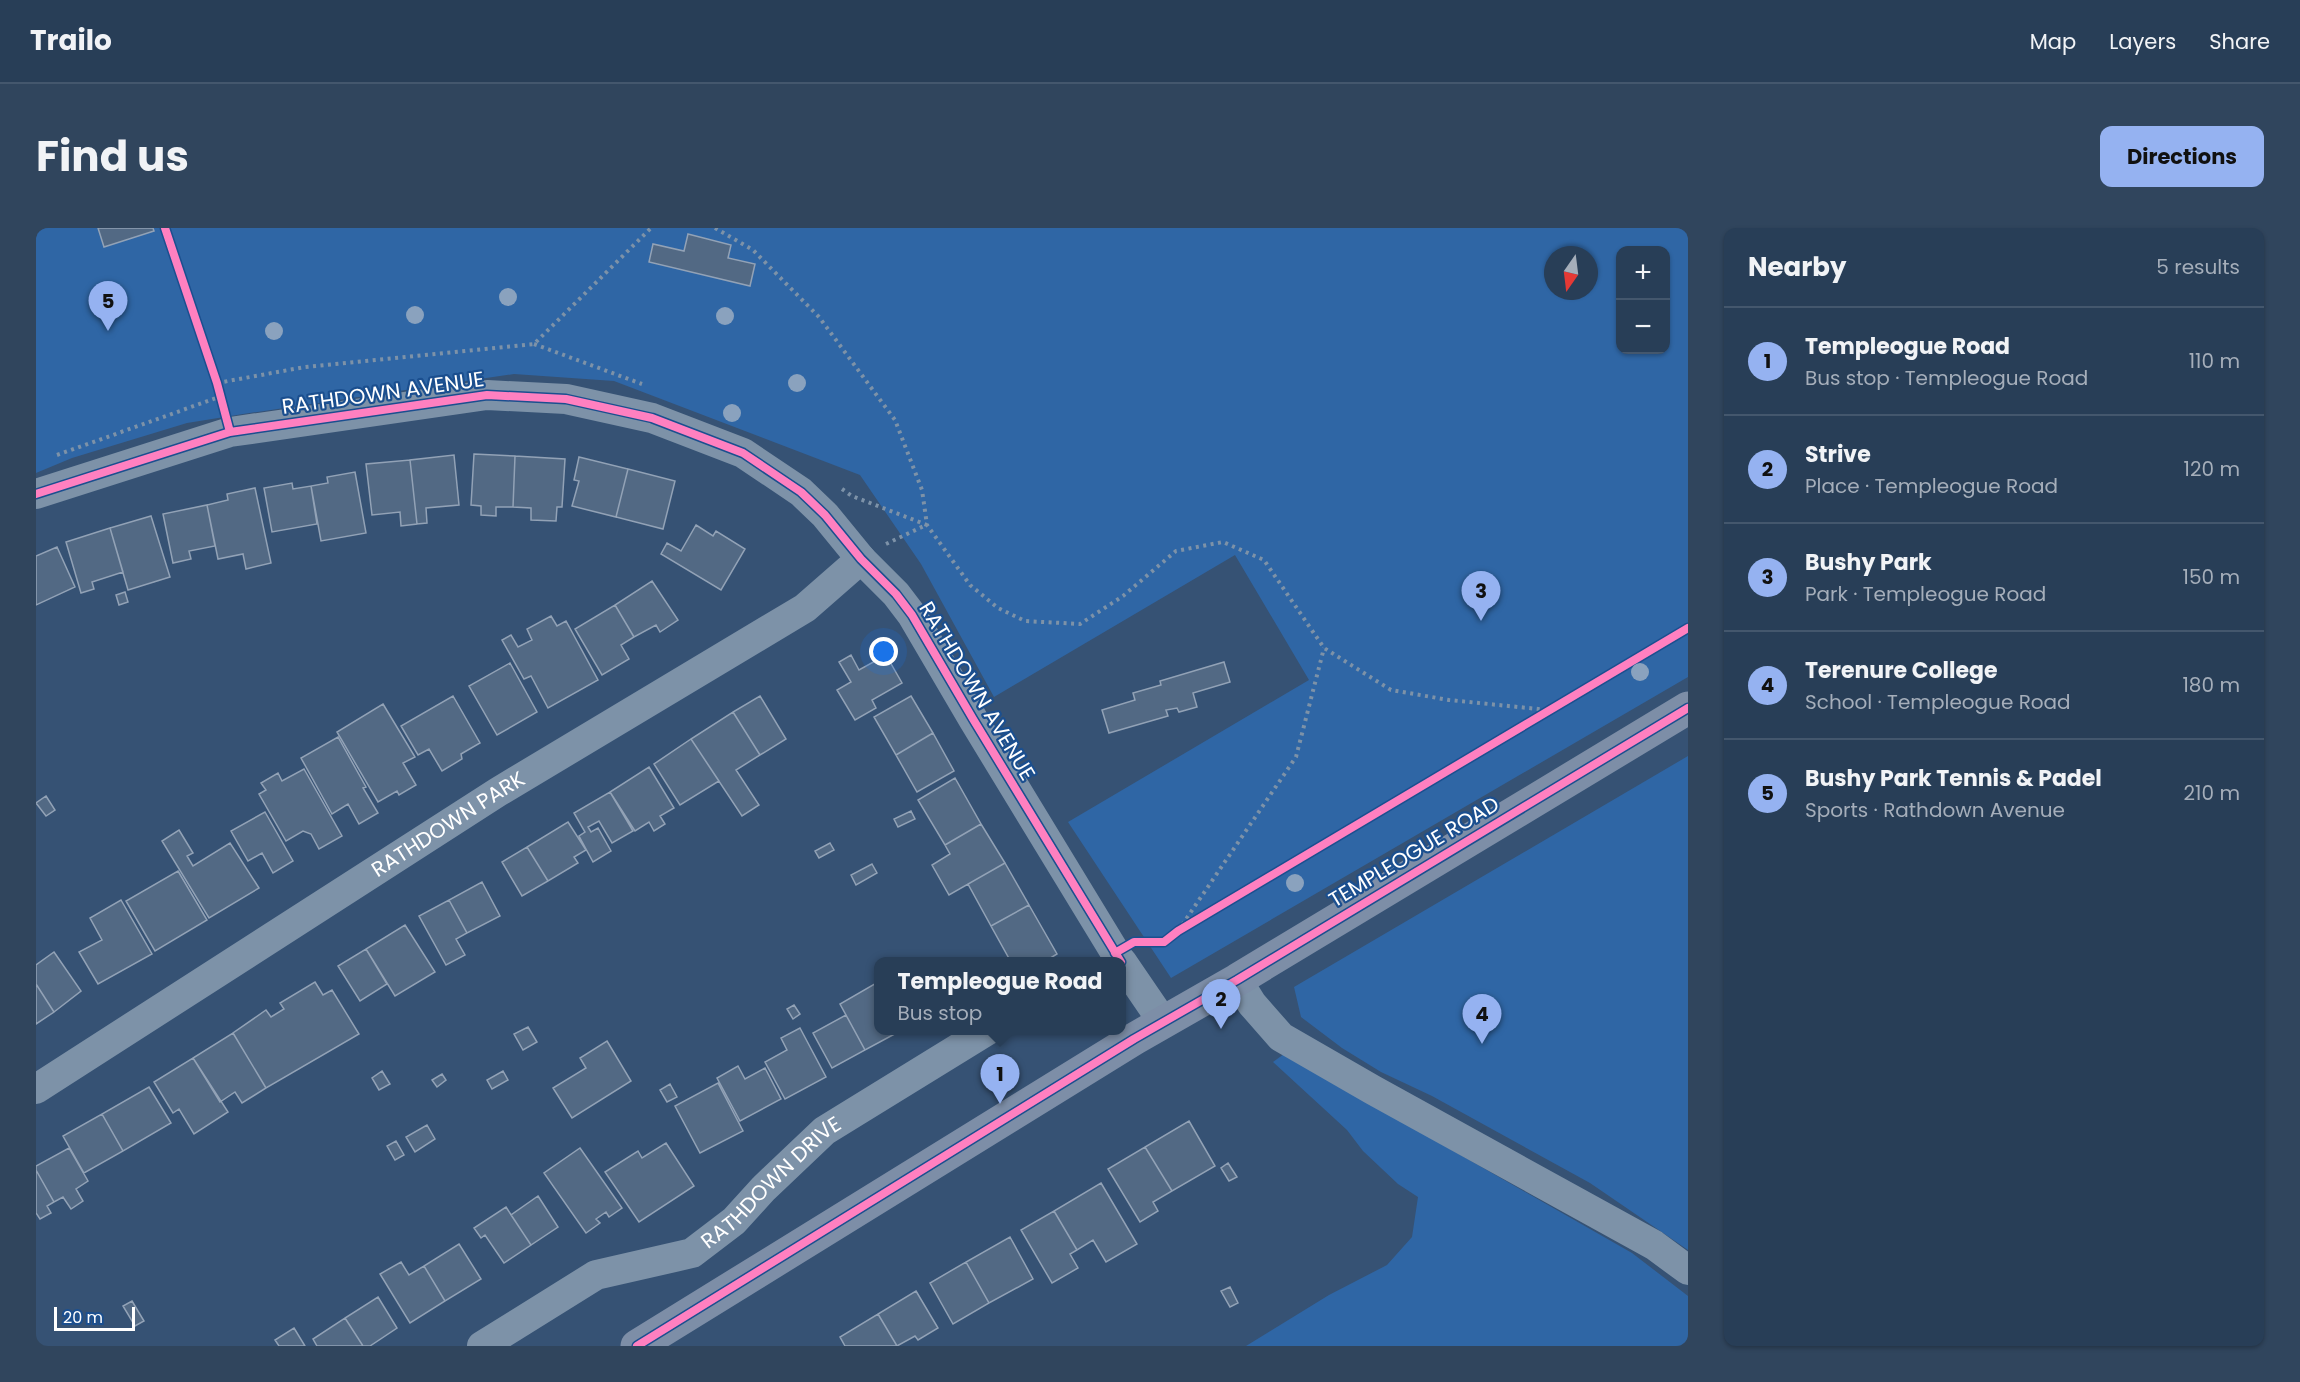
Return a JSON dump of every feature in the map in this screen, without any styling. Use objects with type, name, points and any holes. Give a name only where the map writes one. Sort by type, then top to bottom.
[{"type":"main road","name":"TEMPLEOGUE ROAD","points":[[637,1346],[1163,1022],[1237,980],[1688,708]]},
{"type":"street","name":"RATHDOWN AVENUE","points":[[36,494],[231,432],[488,395],[566,399],[652,418],[743,453],[801,492],[825,515],[912,615],[1114,957]]},
{"type":"street","name":"RATHDOWN PARK","points":[[36,1089],[498,792],[805,608],[861,559]]},
{"type":"street","name":"RATHDOWN AVENUE","points":[[1126,973],[1163,1022]]},
{"type":"street","points":[[1237,980],[1252,1004],[1281,1037],[1654,1245],[1688,1270]]},
{"type":"street","name":"RATHDOWN DRIVE","points":[[482,1346],[596,1275],[692,1253],[734,1221],[764,1188],[824,1131],[980,1035]]},
{"type":"path","points":[[165,228],[231,432]]},
{"type":"path","points":[[217,383],[305,367],[534,344],[651,228]]},
{"type":"path","points":[[715,228],[753,250],[819,317],[895,420],[922,490],[927,525],[970,585],[998,608],[1024,621],[1080,624],[1123,596],[1176,551],[1223,542],[1264,560],[1324,648],[1391,690],[1449,700],[1548,710]]},
{"type":"path","points":[[47,458],[219,397]]},
{"type":"path","points":[[861,559],[890,542],[927,525]]},
{"type":"path","points":[[1174,934],[1296,757],[1324,648]]},
{"type":"path","points":[[1538,716],[1558,704]]},
{"type":"path","points":[[1174,934],[1198,919]]},
{"type":"shaded area","points":[[36,228],[1688,228],[1688,677],[1171,978],[1068,822],[1309,680],[1235,555],[994,697],[921,564],[860,475],[614,381],[514,374],[187,423],[72,458],[36,473]]},
{"type":"shaded area","points":[[1688,756],[1688,1250],[1590,1183],[1432,1096],[1381,1072],[1342,1048],[1301,1017],[1294,987]]},
{"type":"shaded area","points":[[1284,1054],[1632,1253],[1688,1296],[1688,1346],[1246,1346],[1329,1295],[1387,1265],[1412,1237],[1418,1197],[1398,1184],[1363,1151],[1347,1130],[1273,1062]]},
{"type":"building","points":[[98,228],[153,228],[154,231],[104,247]]},
{"type":"building","points":[[688,234],[731,245],[728,258],[755,264],[750,286],[649,262],[653,244],[684,251]]},
{"type":"building","points":[[474,454],[515,456],[513,507],[496,507],[496,516],[481,515],[481,506],[471,505]]},
{"type":"building","points":[[454,455],[459,505],[426,508],[427,523],[417,524],[410,460]]},
{"type":"building","points":[[515,456],[565,459],[562,507],[557,507],[556,521],[531,520],[531,508],[513,507]]},
{"type":"building","points":[[579,457],[628,469],[616,517],[572,506],[579,481],[574,480]]},
{"type":"building","points":[[410,460],[417,524],[401,526],[400,512],[372,515],[366,464]]},
{"type":"building","points":[[628,469],[675,481],[663,529],[616,517]]},
{"type":"building","points":[[355,472],[366,533],[321,541],[311,486],[328,483],[327,477]]},
{"type":"building","points":[[292,483],[293,489],[311,486],[317,524],[272,532],[264,488]]},
{"type":"building","points":[[255,488],[271,563],[246,569],[243,554],[218,559],[207,505],[228,500],[227,494]]},
{"type":"building","points":[[207,505],[215,546],[189,551],[191,559],[173,563],[163,514]]},
{"type":"building","points":[[151,516],[170,577],[128,590],[110,528]]},
{"type":"building","points":[[696,525],[713,536],[716,531],[745,549],[721,590],[661,554],[667,543],[681,551]]},
{"type":"building","points":[[110,528],[123,572],[92,582],[94,589],[81,593],[66,542]]},
{"type":"building","points":[[57,547],[75,587],[36,605],[36,556]]},
{"type":"building","points":[[652,581],[678,620],[660,632],[656,625],[634,637],[615,605]]},
{"type":"building","points":[[125,592],[128,602],[119,605],[116,595]]},
{"type":"building","points":[[615,605],[634,637],[621,645],[629,659],[602,675],[575,629]]},
{"type":"building","points":[[551,616],[557,626],[566,621],[598,680],[548,708],[531,676],[524,679],[502,640],[511,635],[518,647],[532,640],[527,629]]},
{"type":"building","points":[[851,655],[859,670],[886,655],[902,683],[872,700],[876,708],[855,720],[837,690],[851,682],[839,662]]},
{"type":"building","points":[[1224,662],[1230,682],[1193,693],[1197,707],[1179,712],[1177,708],[1166,710],[1168,716],[1109,733],[1102,710],[1135,700],[1133,693],[1161,685],[1160,681]]},
{"type":"building","points":[[510,663],[537,712],[497,735],[469,686]]},
{"type":"building","points":[[453,696],[480,743],[461,754],[462,759],[442,771],[429,749],[418,755],[401,726]]},
{"type":"building","points":[[760,696],[786,739],[760,755],[733,712]]},
{"type":"building","points":[[911,696],[933,733],[896,755],[874,717]]},
{"type":"building","points":[[383,704],[415,757],[403,763],[416,785],[399,795],[397,791],[378,802],[337,732]]},
{"type":"building","points":[[733,712],[760,755],[736,770],[759,805],[742,816],[691,739]]},
{"type":"building","points":[[933,733],[954,771],[917,792],[896,755]]},
{"type":"building","points":[[338,737],[378,813],[359,824],[348,804],[332,814],[301,758]]},
{"type":"building","points":[[691,739],[719,781],[680,805],[654,764]]},
{"type":"building","points":[[649,767],[674,808],[660,816],[665,824],[654,831],[649,822],[635,831],[610,792]]},
{"type":"building","points":[[304,769],[342,836],[319,849],[311,834],[303,831],[286,841],[259,794],[266,790],[261,783],[278,773],[282,781]]},
{"type":"building","points":[[955,778],[981,824],[945,845],[918,800]]},
{"type":"building","points":[[610,792],[633,831],[612,843],[599,821],[588,827],[591,832],[598,828],[611,851],[593,862],[579,836],[585,832],[574,813]]},
{"type":"building","points":[[46,796],[55,810],[46,816],[36,803]]},
{"type":"building","points":[[911,811],[915,819],[898,827],[894,819]]},
{"type":"building","points":[[265,812],[293,861],[273,873],[262,853],[248,861],[231,831]]},
{"type":"building","points":[[568,822],[586,850],[574,857],[578,863],[548,881],[527,847]]},
{"type":"building","points":[[981,824],[1005,863],[949,895],[932,865],[950,854],[945,845]]},
{"type":"building","points":[[179,830],[193,853],[187,856],[193,866],[230,843],[259,888],[209,918],[162,841]]},
{"type":"building","points":[[830,843],[834,850],[819,858],[815,851]]},
{"type":"building","points":[[527,847],[548,881],[522,896],[502,862]]},
{"type":"building","points":[[1005,863],[1029,905],[991,926],[968,884]]},
{"type":"building","points":[[872,864],[877,873],[856,885],[851,875]]},
{"type":"building","points":[[178,871],[207,920],[155,951],[126,901]]},
{"type":"building","points":[[482,882],[500,916],[467,933],[449,900]]},
{"type":"building","points":[[121,900],[152,954],[98,984],[79,952],[102,940],[90,918]]},
{"type":"building","points":[[449,900],[467,933],[456,939],[465,955],[446,965],[419,916]]},
{"type":"building","points":[[1029,905],[1057,954],[1052,957],[1008,957],[991,926]]},
{"type":"building","points":[[405,925],[435,972],[395,996],[366,949]]},
{"type":"building","points":[[366,949],[387,984],[360,1001],[338,966]]},
{"type":"building","points":[[54,952],[81,991],[54,1012],[36,984],[36,965]]},
{"type":"building","points":[[315,982],[323,995],[332,990],[359,1034],[266,1088],[233,1033],[266,1010],[271,1017],[284,1009],[280,1003]]},
{"type":"building","points":[[36,984],[54,1012],[36,1024]]},
{"type":"building","points":[[874,984],[874,1035],[893,1035],[865,1050],[840,1004]]},
{"type":"building","points":[[794,1005],[800,1014],[793,1019],[787,1009]]},
{"type":"building","points":[[846,1015],[865,1050],[832,1068],[813,1033]]},
{"type":"building","points":[[528,1027],[537,1042],[523,1050],[514,1034]]},
{"type":"building","points":[[800,1028],[826,1077],[785,1099],[765,1062],[787,1050],[781,1038]]},
{"type":"building","points":[[233,1033],[266,1088],[242,1103],[235,1092],[220,1102],[193,1058]]},
{"type":"building","points":[[607,1041],[631,1081],[572,1118],[553,1088],[586,1068],[580,1058]]},
{"type":"building","points":[[193,1058],[228,1112],[194,1134],[179,1109],[173,1113],[154,1082]]},
{"type":"building","points":[[738,1066],[745,1079],[765,1068],[781,1099],[740,1121],[717,1078]]},
{"type":"building","points":[[382,1071],[390,1084],[379,1090],[372,1078]]},
{"type":"building","points":[[503,1071],[508,1080],[492,1089],[487,1080]]},
{"type":"building","points":[[442,1074],[446,1080],[437,1087],[432,1080]]},
{"type":"building","points":[[718,1083],[743,1131],[700,1153],[675,1106]]},
{"type":"building","points":[[670,1084],[677,1097],[667,1102],[660,1090]]},
{"type":"building","points":[[149,1087],[171,1123],[123,1151],[102,1114]]},
{"type":"building","points":[[102,1114],[123,1151],[84,1173],[63,1136]]},
{"type":"building","points":[[1189,1121],[1215,1166],[1172,1191],[1145,1147]]},
{"type":"building","points":[[427,1125],[435,1139],[415,1152],[406,1137]]},
{"type":"building","points":[[396,1141],[404,1155],[395,1160],[387,1146]]},
{"type":"building","points":[[666,1143],[694,1186],[639,1222],[605,1172],[638,1151],[642,1158]]},
{"type":"building","points":[[1145,1147],[1172,1191],[1153,1202],[1158,1211],[1140,1222],[1108,1169]]},
{"type":"building","points":[[69,1148],[88,1181],[76,1189],[83,1201],[71,1209],[63,1197],[54,1202],[36,1170],[36,1166]]},
{"type":"building","points":[[580,1148],[622,1208],[609,1217],[606,1212],[596,1219],[600,1223],[586,1233],[544,1173]]},
{"type":"building","points":[[1228,1163],[1237,1177],[1229,1181],[1221,1168]]},
{"type":"building","points":[[36,1170],[54,1202],[47,1206],[51,1213],[40,1219],[36,1213]]},
{"type":"building","points":[[1101,1183],[1137,1244],[1106,1262],[1093,1240],[1077,1250],[1054,1211]]},
{"type":"building","points":[[538,1196],[558,1227],[531,1245],[511,1215]]},
{"type":"building","points":[[506,1207],[531,1245],[504,1263],[485,1235],[481,1238],[474,1228]]},
{"type":"building","points":[[1054,1211],[1077,1250],[1070,1254],[1078,1268],[1052,1283],[1021,1230]]},
{"type":"building","points":[[1010,1237],[1033,1279],[989,1303],[966,1262]]},
{"type":"building","points":[[459,1244],[481,1279],[445,1301],[424,1266]]},
{"type":"building","points":[[401,1262],[409,1275],[424,1266],[445,1301],[410,1323],[380,1274]]},
{"type":"building","points":[[966,1262],[989,1303],[953,1324],[930,1283]]},
{"type":"building","points":[[1230,1287],[1238,1303],[1230,1307],[1221,1291]]},
{"type":"building","points":[[916,1291],[938,1328],[918,1340],[915,1336],[897,1346],[878,1314]]},
{"type":"building","points":[[378,1297],[397,1328],[370,1346],[363,1346],[345,1318]]},
{"type":"building","points":[[132,1301],[144,1321],[135,1326],[123,1306]]},
{"type":"building","points":[[878,1314],[897,1346],[845,1346],[840,1337]]},
{"type":"building","points":[[345,1318],[363,1346],[317,1346],[313,1339]]},
{"type":"building","points":[[294,1328],[305,1346],[279,1346],[275,1340]]},
{"type":"cycle path","points":[[165,228],[217,383],[230,432]]},
{"type":"cycle path","points":[[36,494],[230,432],[487,395],[566,399],[652,418],[743,453],[801,492],[825,515],[912,615],[1118,957]]},
{"type":"cycle path","points":[[1115,953],[1134,942],[1164,942],[1178,931],[1688,628]]},
{"type":"cycle path","points":[[637,1346],[1134,1039],[1237,980],[1688,708]]},
{"type":"place","name":"Bushy Park Tennis & Padel","points":[[108,331]]},
{"type":"place","name":"Bushy Park","points":[[1481,621]]},
{"type":"place","name":"Strive","points":[[1221,1029]]},
{"type":"place","name":"Terenure College","points":[[1482,1044]]},
{"type":"place","name":"Templeogue Road","points":[[1000,1104]]}]
